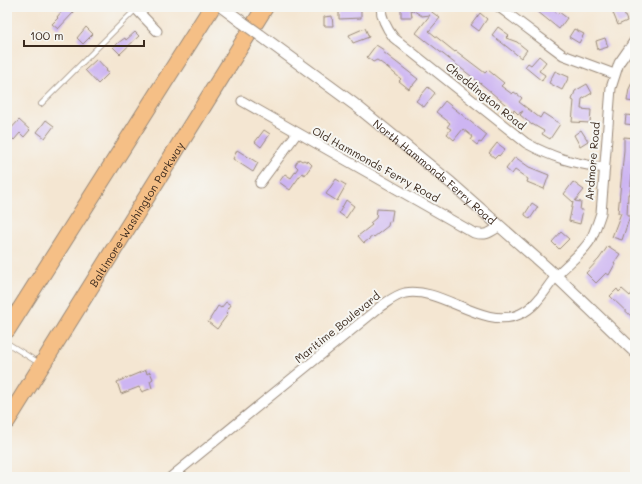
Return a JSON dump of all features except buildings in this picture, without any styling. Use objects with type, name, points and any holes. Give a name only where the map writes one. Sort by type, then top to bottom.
[{"type":"highway","points":[[7,330],[212,7]]},
{"type":"highway","name":"Baltimore-Washington Parkway","points":[[7,421],[265,7]]},
{"type":"street","name":"North Hammonds Ferry Road","points":[[222,7],[354,104],[451,182],[556,276],[635,352]]},
{"type":"street","name":"Cheddington Road","points":[[381,7],[381,14],[384,23],[394,38],[526,143],[544,153],[562,160],[604,168]]},
{"type":"street","points":[[499,7],[563,55],[614,74]]},
{"type":"street","points":[[135,8],[157,31]]},
{"type":"street","name":"Ardmore Road","points":[[556,276],[578,254],[593,234],[600,213],[611,88],[614,74],[619,63],[635,40]]},
{"type":"street","name":"Old Hammonds Ferry Road","points":[[242,101],[474,233],[484,235],[500,226]]},
{"type":"street","points":[[260,183],[297,133]]},
{"type":"street","name":"Maritime Boulevard","points":[[171,477],[394,297],[406,293],[418,293],[481,314],[496,318],[508,318],[520,314],[530,308],[542,297],[556,276]]},
{"type":"lane","points":[[40,104],[135,8]]},
{"type":"lane","points":[[7,343],[42,365]]}]
